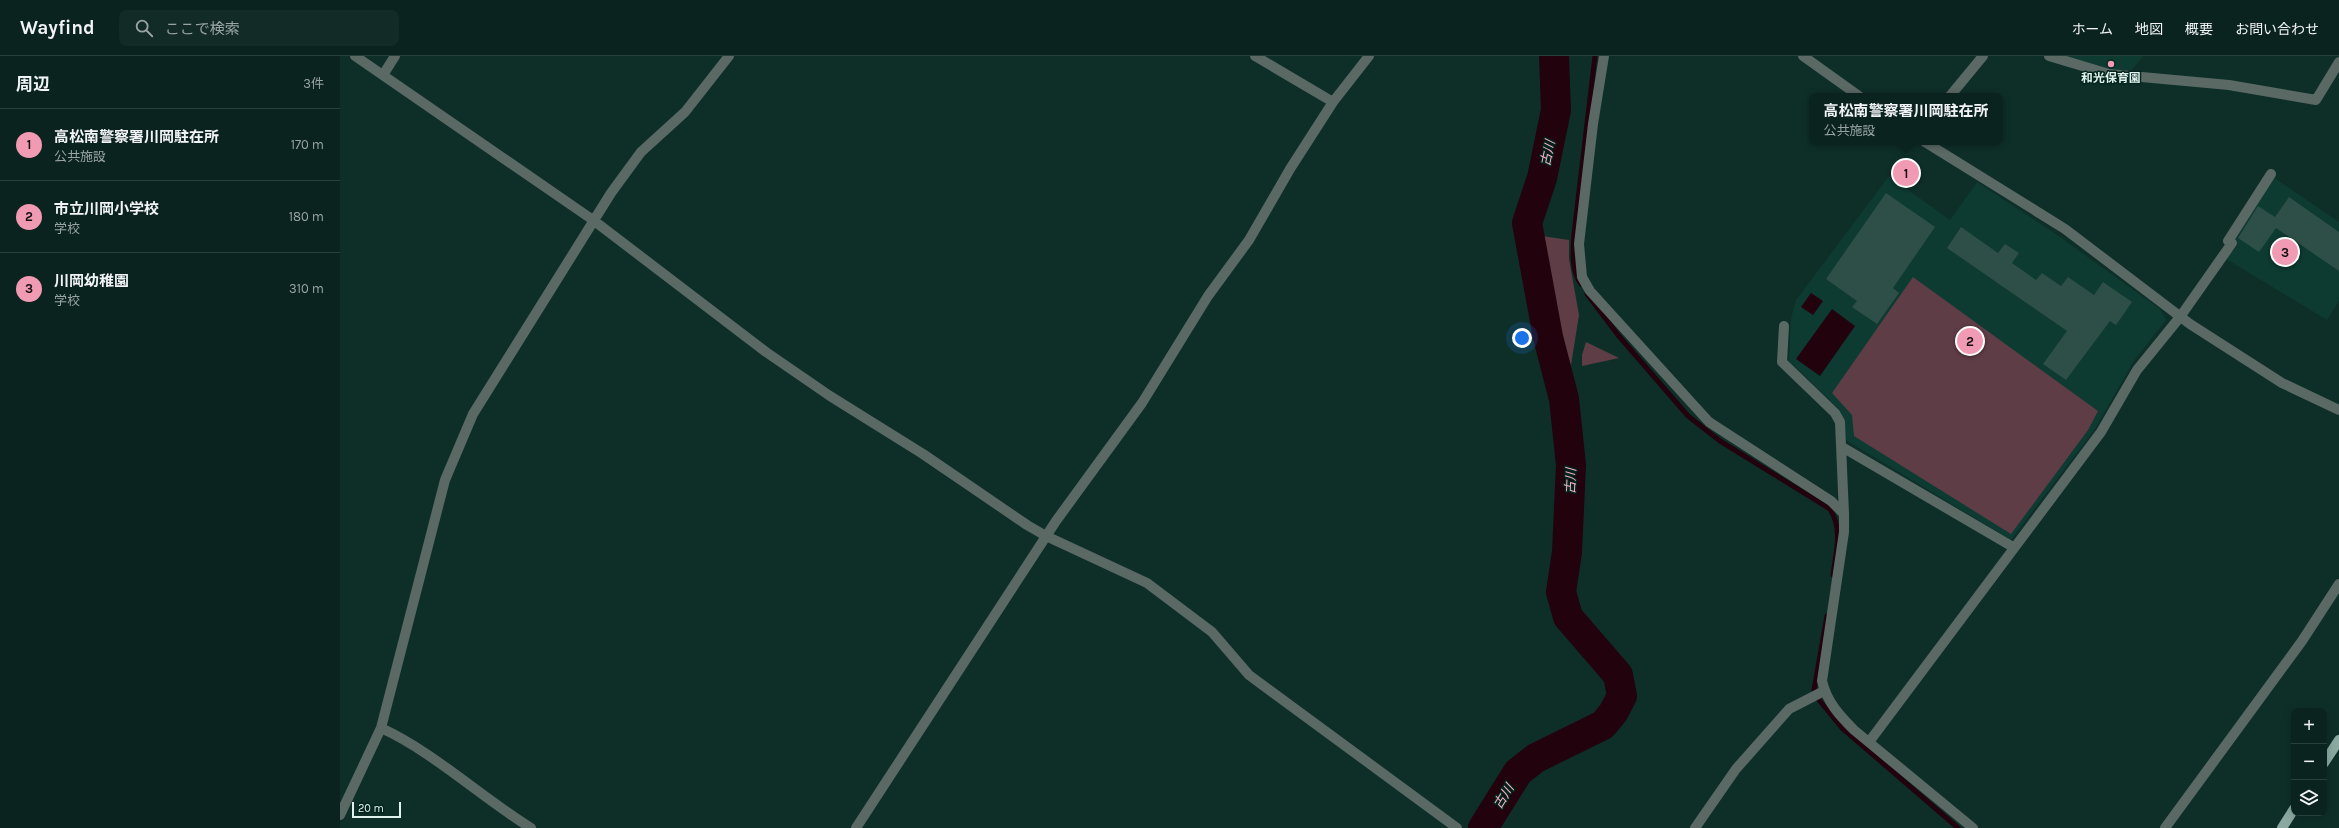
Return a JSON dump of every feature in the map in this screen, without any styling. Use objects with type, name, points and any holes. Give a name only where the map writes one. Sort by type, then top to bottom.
[{"type":"main road","points":[[2327,758],[2339,740]]},
{"type":"main road","points":[[2282,828],[2291,814]]},
{"type":"street","points":[[356,56],[594,220],[766,352],[830,396],[924,454],[1046,536],[1147,583],[1212,632],[1249,675],[1457,828]]},
{"type":"street","points":[[382,74],[395,56]]},
{"type":"street","points":[[340,815],[381,728],[445,480],[460,440],[473,414],[594,220],[641,152],[685,112],[729,56]]},
{"type":"street","points":[[1255,56],[1333,102]]},
{"type":"street","points":[[856,828],[1046,536],[1142,403],[1208,296],[1249,240],[1290,170],[1333,102],[1369,56]]},
{"type":"street","points":[[1604,56],[1579,244],[1582,277],[1590,291],[1709,422],[1831,501],[1844,514]]},
{"type":"street","points":[[1803,56],[1855,93]]},
{"type":"street","points":[[1952,93],[1983,56]]},
{"type":"street","points":[[2049,56],[2109,74],[2230,85],[2316,100],[2339,62]]},
{"type":"street","points":[[1930,145],[2065,229],[2180,317],[2282,383],[2339,410]]},
{"type":"street","points":[[1869,742],[2013,547],[2101,432],[2137,370],[2180,317],[2232,243],[2228,241],[2271,174]]},
{"type":"street","points":[[1784,326],[1782,362],[1835,413],[1840,422],[1844,532],[1822,681],[1824,691],[1838,714],[1869,742],[1973,828]]},
{"type":"street","points":[[1842,447],[2013,547]]},
{"type":"street","points":[[2165,828],[2302,641],[2339,584]]},
{"type":"street","points":[[1695,828],[1736,769],[1789,709],[1824,691]]},
{"type":"street","points":[[381,728],[403,738],[498,808],[531,828]]},
{"type":"shaded area","name":"和光保育園","points":[[2058,56],[2143,56],[2132,70],[2109,71]]},
{"type":"shaded area","points":[[1889,176],[1950,220],[1977,182],[2053,232],[2160,309],[2166,320],[2133,362],[2095,429],[2011,540],[1846,440],[1844,420],[1839,409],[1789,361],[1791,318],[1796,300]]},
{"type":"shaded area","points":[[2273,177],[2339,222],[2339,301],[2327,320],[2226,259],[2238,245],[2231,240]]},
{"type":"shaded area","points":[[1537,227],[1542,236],[1569,240],[1569,259],[1579,315],[1571,365],[1563,363],[1535,238]]},
{"type":"shaded area","points":[[1913,277],[2098,411],[2088,430],[2011,534],[1854,436],[1852,415],[1832,393]]},
{"type":"shaded area","points":[[1811,293],[1823,301],[1813,315],[1801,307]]},
{"type":"shaded area","points":[[1832,309],[1855,326],[1820,376],[1796,359]]},
{"type":"shaded area","points":[[1586,342],[1619,358],[1582,366],[1582,355]]},
{"type":"building","points":[[1886,193],[1935,227],[1893,288],[1899,293],[1877,324],[1852,307],[1857,301],[1826,279]]},
{"type":"building","points":[[2289,197],[2339,232],[2339,271],[2276,228],[2259,252],[2238,238],[2258,206],[2275,217]]},
{"type":"building","points":[[1961,227],[1998,253],[2005,244],[2019,253],[2012,263],[2036,280],[2042,273],[2061,286],[2068,277],[2094,295],[2103,282],[2132,302],[2116,325],[2110,321],[2066,380],[2043,364],[2067,331],[1947,248]]},
{"type":"waterway","name":"古川","points":[[1483,828],[1518,772],[1536,758],[1603,725],[1613,713],[1622,696],[1618,675],[1568,617],[1561,592],[1567,552],[1571,465],[1564,399],[1548,337],[1527,223],[1542,178],[1556,110],[1554,56]]},
{"type":"waterway","points":[[1581,284],[1574,267],[1574,234],[1595,56]]},
{"type":"waterway","points":[[1587,294],[1618,335],[1688,416],[1720,441],[1830,509],[1834,517],[1838,541],[1833,575]]},
{"type":"waterway","points":[[1814,690],[1827,616]]},
{"type":"waterway","points":[[1819,700],[1842,728],[1958,828]]},
{"type":"place","name":"和光保育園","points":[[2111,64]]},
{"type":"place","name":"高松南警察署川岡駐在所","points":[[1906,173]]},
{"type":"place","name":"川岡幼稚園","points":[[2285,252]]},
{"type":"place","name":"市立川岡小学校","points":[[1970,341]]}]
